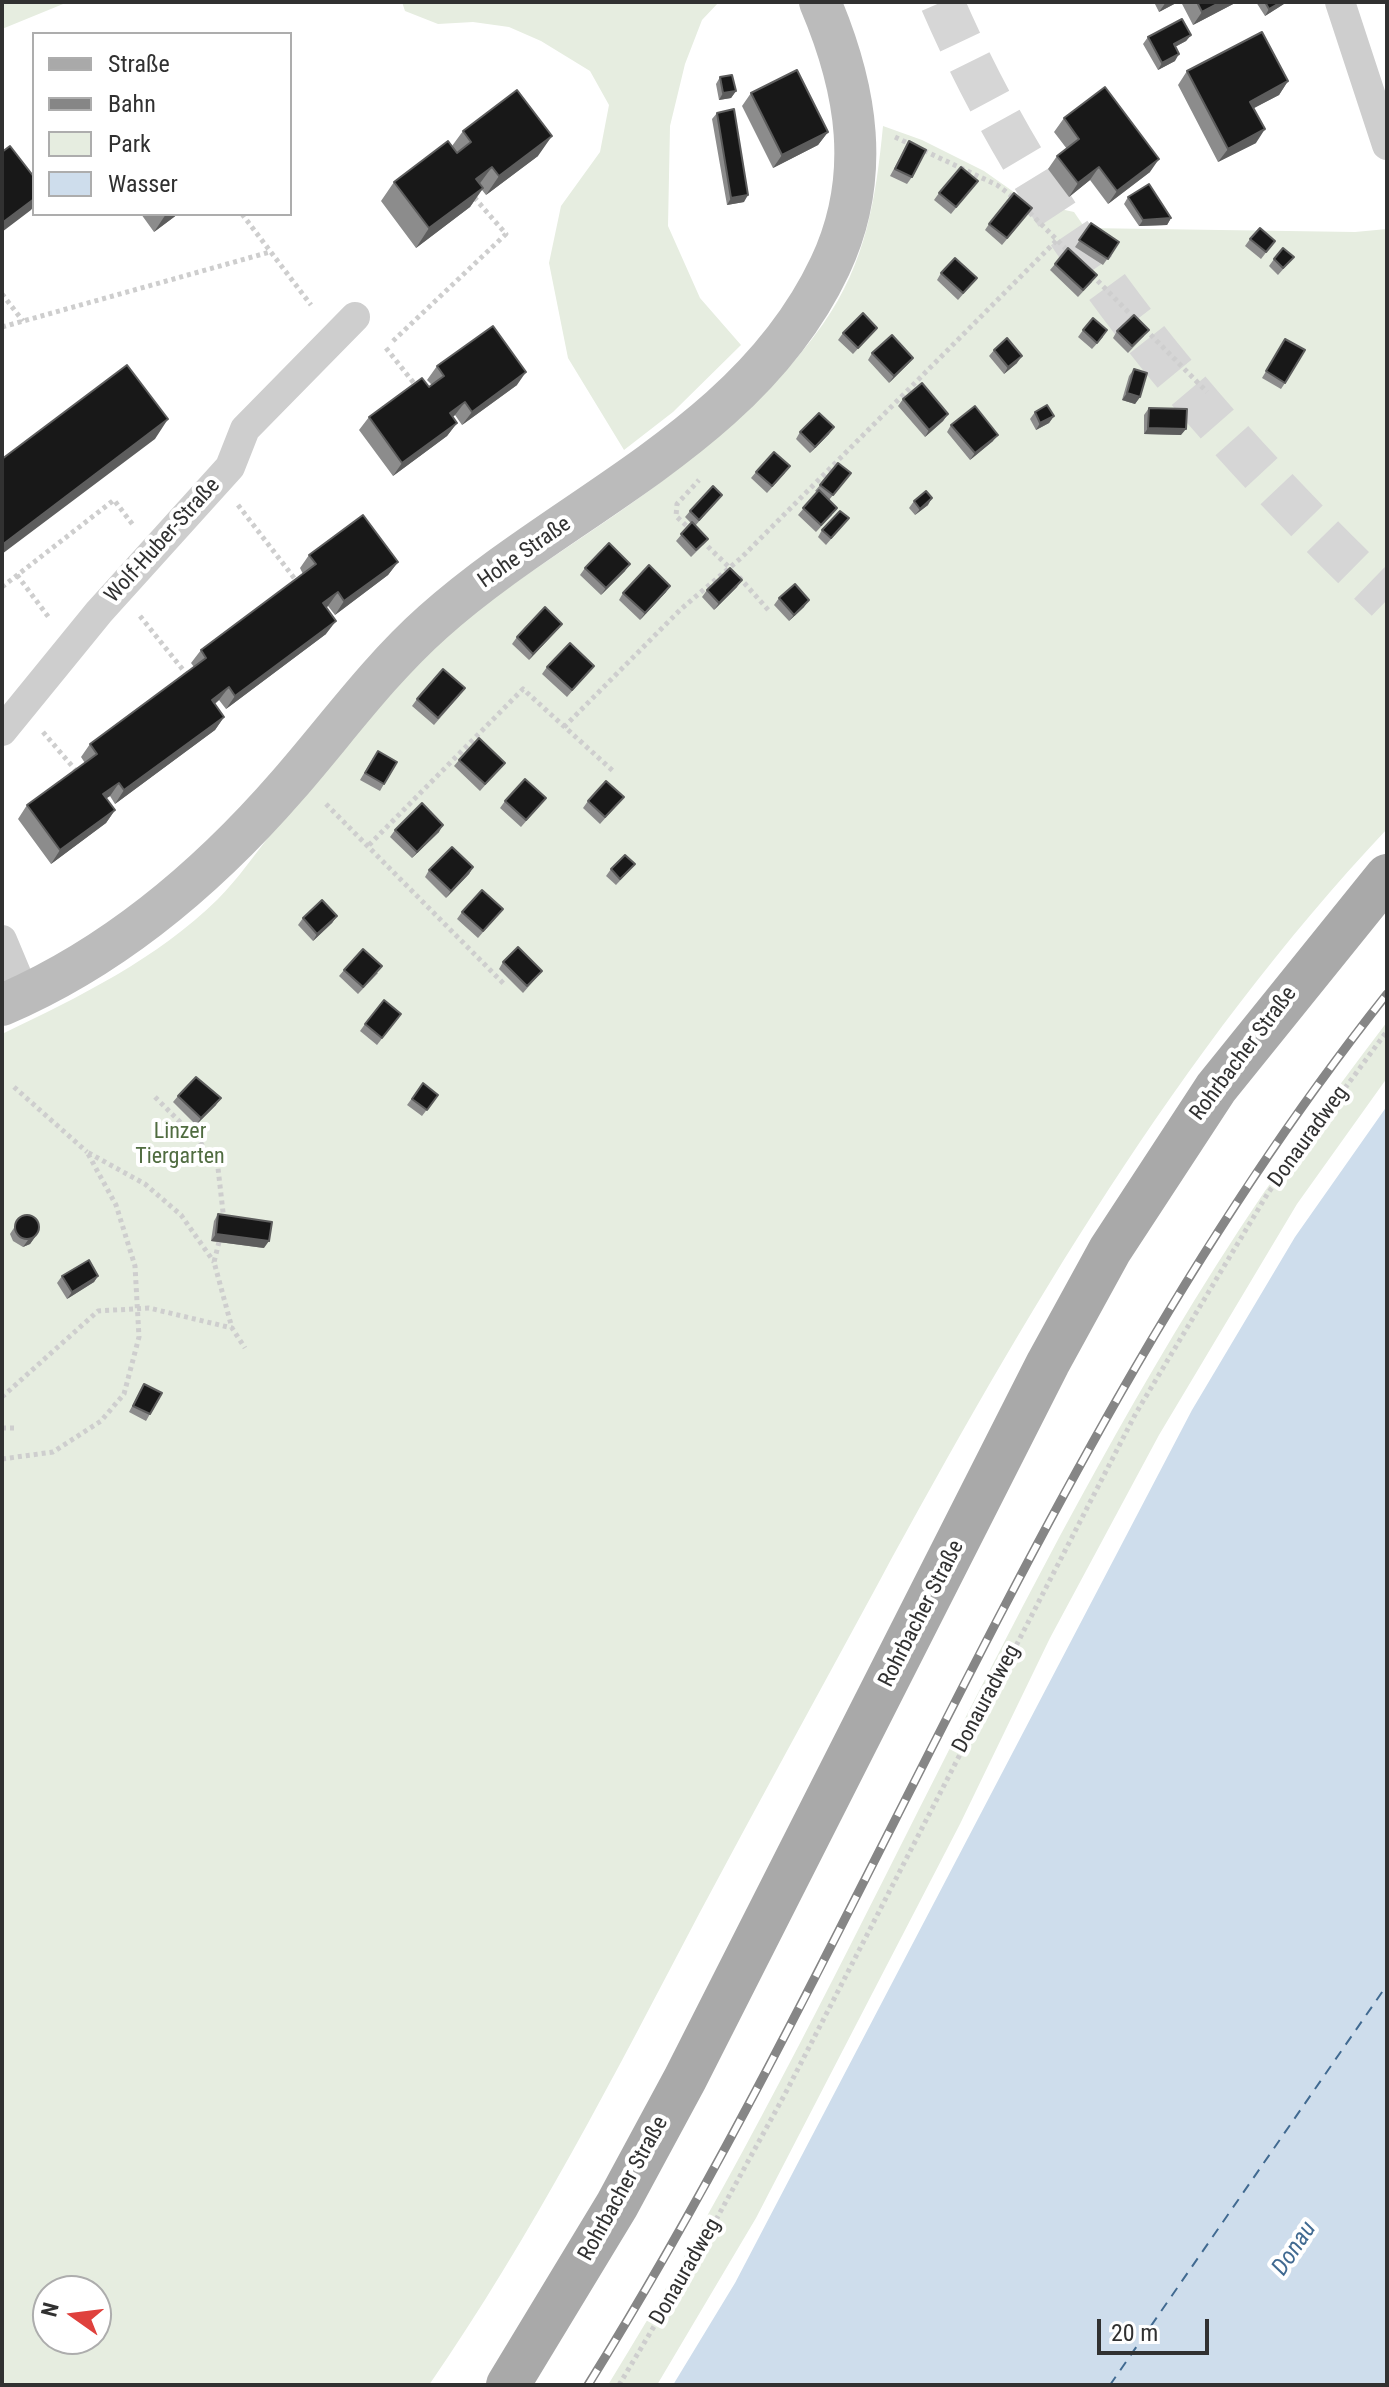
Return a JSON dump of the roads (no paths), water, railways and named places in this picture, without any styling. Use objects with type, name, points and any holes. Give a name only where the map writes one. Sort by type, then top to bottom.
[{"type":"main road","name":"Hohe Straße","points":[[14,1000],[127,935],[196,881],[289,784],[391,663],[434,622],[484,581],[661,457],[747,383],[812,301],[832,263],[847,219],[855,169],[856,133],[847,73],[820,2]]},
{"type":"main road","name":"Rohrbacher Straße","points":[[508,2385],[617,2205],[685,2079],[1048,1363],[1110,1250],[1216,1088],[1387,876]]},
{"type":"street","points":[[1340,2],[1387,145]]},
{"type":"street","name":"Wolf-Huber-Straße","points":[[2,731],[99,612],[230,467],[245,429],[355,317]]},
{"type":"street","points":[[2,940],[14,1000]]},
{"type":"water","name":"Donau","points":[[1387,1106],[1387,2385],[673,2385],[735,2283],[1192,1410],[1295,1237]]},
{"type":"tunnel","points":[[942,2],[983,87],[1029,169],[1079,248],[1134,323],[1255,466],[1387,600]]},
{"type":"railway","points":[[588,2385],[690,2212],[1062,1499],[1161,1325],[1268,1156],[1387,994]]},
{"type":"park label","name":"Linzer Tiergarten","points":[[180,1144]]}]
